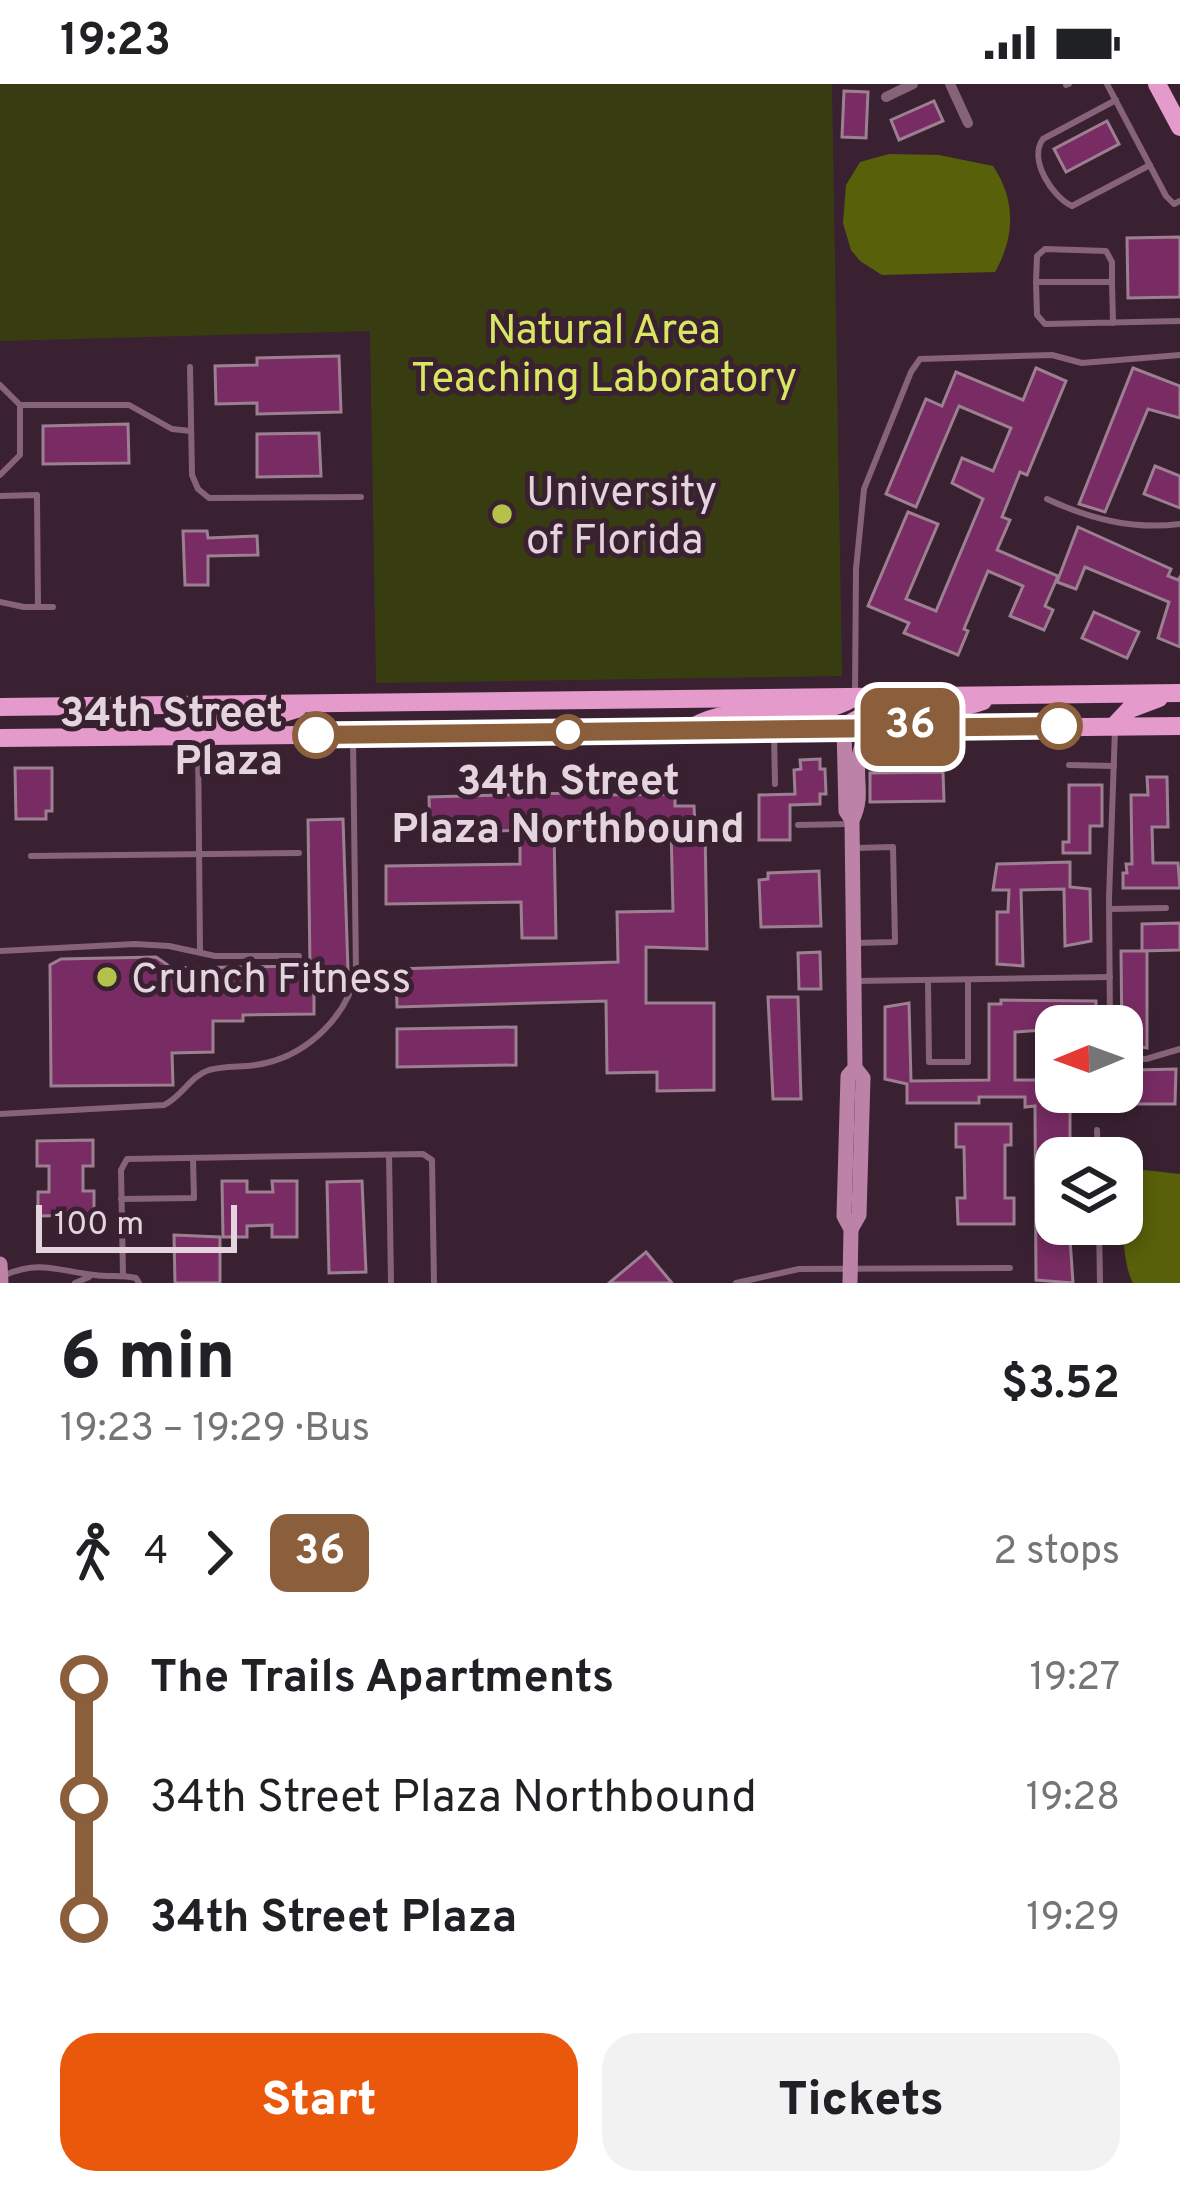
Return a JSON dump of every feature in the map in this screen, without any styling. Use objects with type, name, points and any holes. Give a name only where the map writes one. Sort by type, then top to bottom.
[{"type":"main road","points":[[1157,84],[1180,127]]},
{"type":"main road","points":[[0,707],[1175,693]]},
{"type":"main road","points":[[1115,725],[1130,709],[1175,693]]},
{"type":"main road","points":[[844,728],[866,713],[960,710],[999,695]]},
{"type":"main road","points":[[688,730],[710,716],[834,710],[855,697]]},
{"type":"main road","points":[[198,736],[212,720],[287,715],[306,704]]},
{"type":"main road","points":[[0,738],[1180,726]]},
{"type":"street","points":[[886,97],[913,84]]},
{"type":"street","points":[[950,84],[968,123]]},
{"type":"street","points":[[850,1276],[851,1229],[859,1215],[862,1078],[855,1068],[852,822],[858,750],[882,727]]},
{"type":"street","points":[[844,728],[846,811],[852,822]]},
{"type":"street","points":[[0,1264],[1,1279]]},
{"type":"lane","points":[[1107,84],[1180,214]]},
{"type":"lane","points":[[1116,100],[1043,140],[1037,159],[1060,201],[1072,206],[1150,165]]},
{"type":"lane","points":[[1113,323],[1112,262],[1102,249],[1045,249],[1037,256],[1037,315],[1045,324],[1113,323],[1180,321]]},
{"type":"lane","points":[[1036,282],[1112,281]]},
{"type":"lane","points":[[855,697],[856,568],[864,489],[920,359],[1052,355],[1082,363],[1180,355]]},
{"type":"lane","points":[[190,367],[192,475],[209,498],[361,497]]},
{"type":"lane","points":[[0,386],[20,405],[129,405],[172,429],[191,430]]},
{"type":"lane","points":[[0,476],[20,454],[20,405]]},
{"type":"lane","points":[[0,496],[37,495],[38,607]]},
{"type":"lane","points":[[1048,499],[1112,522],[1180,524]]},
{"type":"lane","points":[[0,602],[53,607]]},
{"type":"lane","points":[[1110,1005],[1115,725]]},
{"type":"lane","points":[[882,727],[891,760]]},
{"type":"lane","points":[[856,761],[932,759],[931,727]]},
{"type":"lane","points":[[774,729],[775,784]]},
{"type":"lane","points":[[0,1114],[164,1105],[174,1101],[196,1076],[273,1062],[336,1018],[353,989],[356,971],[353,735]]},
{"type":"lane","points":[[198,736],[200,951]]},
{"type":"lane","points":[[1069,765],[1114,766]]},
{"type":"lane","points":[[798,825],[852,822]]},
{"type":"lane","points":[[852,848],[893,847],[895,942],[853,943]]},
{"type":"lane","points":[[31,856],[299,853]]},
{"type":"lane","points":[[1109,909],[1166,908]]},
{"type":"lane","points":[[0,951],[135,944],[215,956],[299,956]]},
{"type":"lane","points":[[854,981],[1109,977]]},
{"type":"lane","points":[[928,981],[929,1062],[968,1062],[968,981]]},
{"type":"lane","points":[[1143,1059],[1180,1049]]},
{"type":"lane","points":[[1097,1130],[1097,1137]]},
{"type":"lane","points":[[388,1154],[391,1283]]},
{"type":"lane","points":[[123,1275],[121,1170],[127,1159],[423,1154],[432,1160],[434,1283]]},
{"type":"lane","points":[[122,1199],[194,1198],[194,1158]]},
{"type":"lane","points":[[1099,1245],[1100,1283]]},
{"type":"lane","points":[[1,1279],[22,1268],[41,1267],[136,1277],[139,1283]]},
{"type":"lane","points":[[736,1283],[799,1270],[850,1276],[1010,1268]]},
{"type":"lane","points":[[75,1283],[92,1275]]},
{"type":"lane","points":[[1,1279],[14,1283]]},
{"type":"green space","name":"Natural Area Teaching Laboratory","points":[[0,84],[832,84],[842,676],[376,683],[370,331],[0,341]]},
{"type":"shaded area","points":[[889,154],[939,155],[993,166],[1006,192],[1010,219],[995,272],[882,275],[860,261],[851,250],[843,223],[846,185],[860,162]]},
{"type":"shaded area","points":[[1143,1171],[1180,1174],[1180,1283],[1133,1283],[1128,1271],[1124,1245],[1143,1245]]},
{"type":"building","points":[[844,91],[868,92],[866,138],[842,137]]},
{"type":"building","points":[[934,101],[943,121],[899,140],[891,120]]},
{"type":"building","points":[[1107,121],[1119,144],[1066,172],[1054,149]]},
{"type":"building","points":[[1180,237],[1180,297],[1128,298],[1127,238]]},
{"type":"building","points":[[339,356],[341,412],[257,414],[257,403],[216,404],[215,366],[257,365],[257,358]]},
{"type":"building","points":[[1036,368],[1066,381],[1027,475],[1020,472],[1002,517],[1010,520],[997,550],[1058,576],[1045,606],[1053,610],[1044,630],[1010,616],[1023,586],[988,571],[958,655],[904,633],[909,623],[868,606],[908,512],[938,524],[906,599],[936,611],[983,499],[952,483],[962,458],[993,471],[1011,428],[959,406],[916,507],[886,494],[926,399],[942,406],[956,372],[1023,400]]},
{"type":"building","points":[[1133,368],[1180,386],[1180,418],[1148,409],[1105,512],[1079,504]]},
{"type":"building","points":[[128,424],[129,463],[43,464],[43,426]]},
{"type":"building","points":[[319,433],[321,476],[257,477],[257,434]]},
{"type":"building","points":[[1155,466],[1180,476],[1180,508],[1144,494]]},
{"type":"building","points":[[1078,527],[1171,569],[1168,576],[1180,577],[1180,647],[1158,638],[1169,602],[1085,567],[1076,589],[1057,582]]},
{"type":"building","points":[[183,531],[207,531],[208,538],[257,536],[258,555],[208,556],[208,585],[185,585]]},
{"type":"building","points":[[1094,612],[1139,632],[1127,658],[1082,638]]},
{"type":"building","points":[[820,759],[826,794],[820,794],[820,804],[790,805],[790,840],[759,840],[759,795],[795,794],[794,770],[801,769],[800,760]]},
{"type":"building","points":[[15,768],[52,768],[52,811],[46,811],[46,819],[16,819]]},
{"type":"building","points":[[943,772],[944,801],[870,802],[870,773]]},
{"type":"building","points":[[1147,777],[1167,777],[1168,827],[1152,827],[1153,863],[1178,863],[1180,888],[1123,888],[1126,864],[1132,864],[1131,795],[1148,795]]},
{"type":"building","points":[[1069,785],[1102,785],[1102,826],[1090,826],[1090,853],[1063,853],[1063,842],[1069,842]]},
{"type":"building","points":[[675,794],[675,806],[694,806],[695,827],[705,826],[707,949],[646,947],[646,1003],[714,1003],[714,1090],[657,1091],[657,1072],[607,1073],[606,1001],[397,1007],[396,969],[618,962],[617,912],[673,911],[671,827],[554,830],[556,938],[522,938],[521,902],[386,904],[386,866],[520,864],[520,830],[430,834],[429,797]]},
{"type":"building","points":[[343,819],[348,971],[339,972],[339,989],[314,989],[314,1014],[243,1015],[243,1021],[213,1021],[213,1052],[172,1053],[173,1085],[51,1086],[50,965],[61,959],[156,957],[172,968],[310,966],[308,820]]},
{"type":"building","points":[[1070,862],[1070,887],[1090,889],[1091,941],[1065,946],[1064,889],[1021,890],[1023,966],[997,964],[997,912],[1008,912],[1009,890],[993,890],[997,864]]},
{"type":"building","points":[[819,871],[821,926],[761,927],[759,880],[768,879],[768,873]]},
{"type":"building","points":[[1180,923],[1180,950],[1142,951],[1142,924]]},
{"type":"building","points":[[1121,951],[1147,951],[1147,1048],[1143,1047],[1143,1005],[1122,1005]]},
{"type":"building","points":[[820,952],[821,989],[799,989],[798,953]]},
{"type":"building","points":[[768,997],[798,997],[801,1099],[773,1099]]},
{"type":"building","points":[[1001,1000],[1096,1001],[1096,1005],[1035,1005],[1035,1031],[1015,1032],[1015,1080],[1035,1080],[1035,1106],[1025,1107],[1025,1097],[979,1097],[979,1103],[907,1103],[907,1084],[885,1079],[885,1007],[909,1003],[911,1081],[989,1080],[989,1004],[1001,1004]]},
{"type":"building","points":[[516,1027],[516,1065],[397,1067],[397,1029]]},
{"type":"building","points":[[1176,1069],[1175,1104],[1143,1104],[1143,1070]]},
{"type":"building","points":[[1035,1113],[1070,1113],[1070,1137],[1035,1137]]},
{"type":"building","points":[[956,1124],[1011,1124],[1011,1145],[1005,1145],[1005,1198],[1014,1198],[1014,1224],[958,1224],[957,1198],[965,1198],[964,1147],[956,1147]]},
{"type":"building","points":[[93,1140],[93,1166],[83,1166],[83,1191],[94,1191],[94,1215],[38,1216],[38,1192],[49,1192],[49,1166],[37,1166],[37,1141]]},
{"type":"building","points":[[222,1181],[247,1181],[247,1192],[273,1192],[272,1181],[297,1181],[297,1237],[272,1237],[272,1225],[247,1226],[247,1237],[223,1237]]},
{"type":"building","points":[[362,1181],[366,1272],[329,1273],[327,1182]]},
{"type":"building","points":[[174,1235],[220,1237],[220,1283],[175,1283]]},
{"type":"building","points":[[1036,1245],[1070,1245],[1073,1283],[1036,1280]]},
{"type":"building","points":[[646,1252],[672,1283],[609,1283]]},
{"type":"bus line","name":"36","points":[[316,735],[1059,726]]},
{"type":"place","name":"University of Florida","points":[[502,514]]},
{"type":"place","name":"34th Street Plaza Northbound","points":[[568,732]]},
{"type":"place","name":"34th Street Plaza","points":[[316,735]]},
{"type":"place","name":"Crunch Fitness","points":[[107,977]]}]
